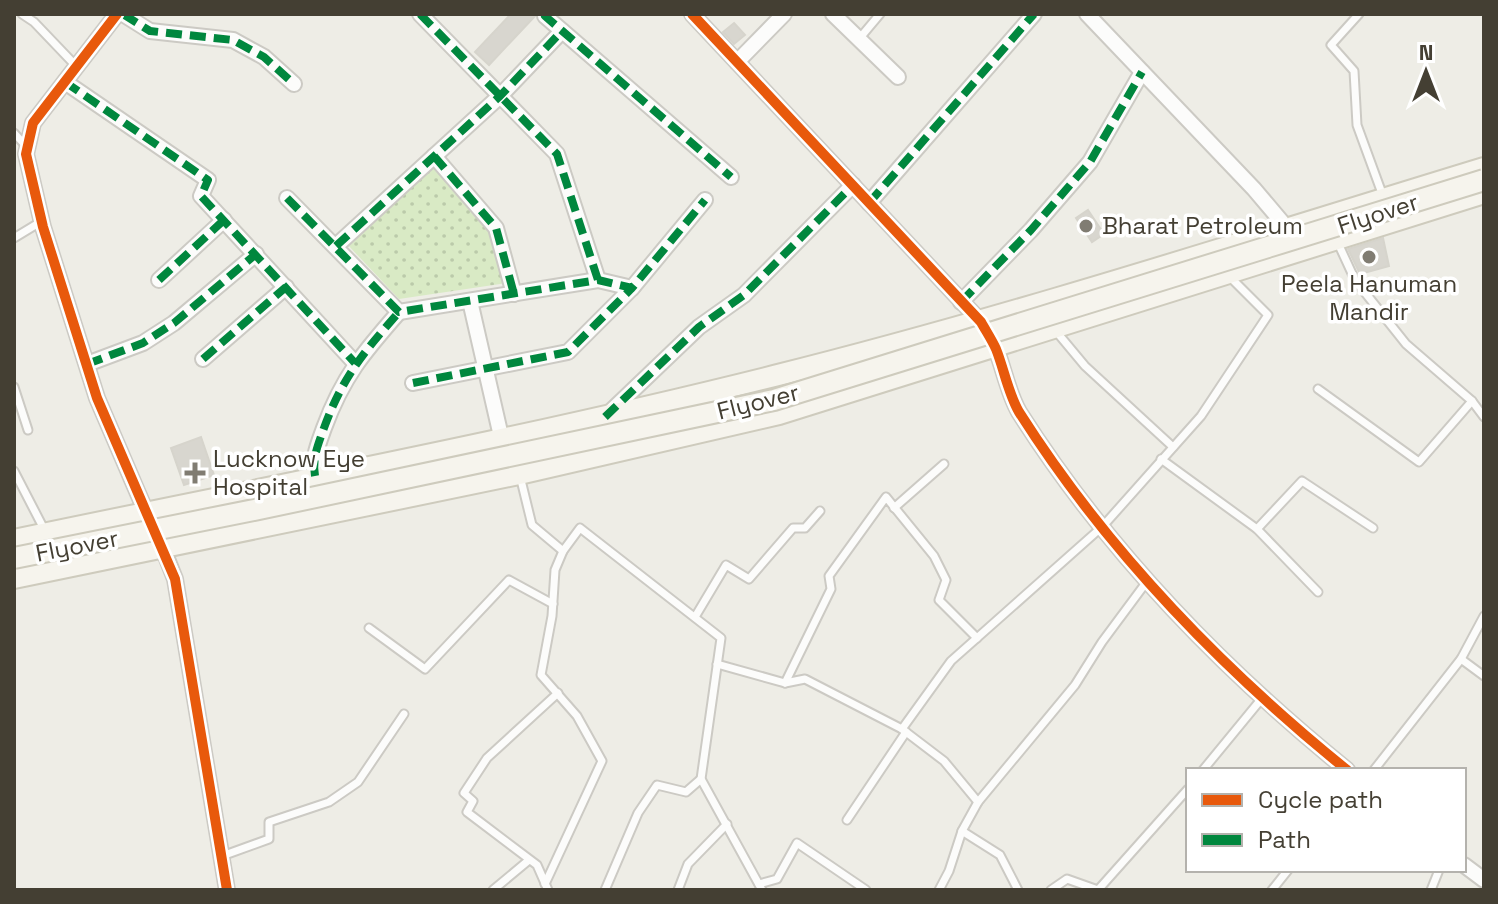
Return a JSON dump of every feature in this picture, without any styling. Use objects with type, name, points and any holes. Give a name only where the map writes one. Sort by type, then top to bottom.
[{"type":"main road","points":[[14,540],[605,417],[981,322],[1484,168]]},
{"type":"main road","name":"Flyover","points":[[14,558],[774,400],[1484,180]]},
{"type":"main road","points":[[14,578],[519,474],[779,414],[1484,193]]},
{"type":"street","points":[[227,890],[175,579],[97,398],[42,221],[26,154],[33,123],[120,14],[150,31],[233,40],[264,57],[294,84]]},
{"type":"street","points":[[420,14],[557,154],[598,280]]},
{"type":"street","points":[[547,14],[545,16],[731,177]]},
{"type":"street","points":[[692,14],[981,322],[995,346],[1017,408],[1077,495],[1184,624],[1345,768]]},
{"type":"street","points":[[737,62],[784,14]]},
{"type":"street","points":[[833,14],[898,77]]},
{"type":"street","points":[[869,203],[1034,14]]},
{"type":"street","points":[[1087,14],[1254,189],[1287,228],[1297,252]]},
{"type":"street","points":[[336,246],[500,96],[562,31]]},
{"type":"street","points":[[961,302],[1031,230],[1090,162],[1142,72]]},
{"type":"street","points":[[65,82],[208,180],[201,196],[355,363]]},
{"type":"street","points":[[434,156],[496,228],[514,294]]},
{"type":"street","points":[[605,417],[699,327],[744,295],[853,185]]},
{"type":"street","points":[[287,198],[399,312]]},
{"type":"street","points":[[413,383],[568,352],[632,288],[705,200]]},
{"type":"street","points":[[159,280],[224,220]]},
{"type":"street","points":[[87,364],[143,343],[174,323],[256,254]]},
{"type":"street","points":[[315,476],[313,460],[334,401],[355,363],[399,312],[598,280],[632,288]]},
{"type":"street","points":[[203,359],[286,287]]},
{"type":"street","points":[[470,301],[500,439],[510,464],[519,474]]},
{"type":"street","points":[[1466,866],[1484,880]]},
{"type":"lane","points":[[22,14],[34,22],[77,67]]},
{"type":"lane","points":[[34,22],[40,14]]},
{"type":"lane","points":[[859,39],[880,14]]},
{"type":"lane","points":[[1359,14],[1331,45],[1354,71],[1357,125],[1384,199]]},
{"type":"lane","points":[[14,133],[28,147]]},
{"type":"lane","points":[[14,238],[42,221]]},
{"type":"lane","points":[[1336,239],[1355,280],[1406,344],[1472,401],[1484,417]]},
{"type":"lane","points":[[847,820],[951,661],[1103,526],[1201,416],[1268,315],[1226,274]]},
{"type":"lane","points":[[1053,328],[1085,366],[1173,447]]},
{"type":"lane","points":[[14,387],[28,430]]},
{"type":"lane","points":[[1318,389],[1419,462],[1472,401]]},
{"type":"lane","points":[[1161,459],[1257,529],[1318,592]]},
{"type":"lane","points":[[894,508],[944,464]]},
{"type":"lane","points":[[14,471],[46,533]]},
{"type":"lane","points":[[519,474],[532,525],[563,551]]},
{"type":"lane","points":[[1257,529],[1302,481],[1373,528]]},
{"type":"lane","points":[[785,683],[831,589],[829,576],[886,497],[934,556],[946,580],[939,600],[977,638]]},
{"type":"lane","points":[[695,617],[726,565],[749,579],[793,528],[805,528],[820,511]]},
{"type":"lane","points":[[547,887],[602,761],[577,716],[541,675],[553,604],[555,570],[563,551],[580,528],[721,638],[701,779],[761,887],[777,879],[797,843],[866,890]]},
{"type":"lane","points":[[369,628],[425,669],[509,580],[553,604]]},
{"type":"lane","points":[[939,890],[949,871],[962,831],[978,802],[1075,685],[1148,580]]},
{"type":"lane","points":[[1376,768],[1461,659],[1484,616]]},
{"type":"lane","points":[[1461,659],[1484,676]]},
{"type":"lane","points":[[717,664],[785,683],[805,679],[904,731],[944,761],[978,802]]},
{"type":"lane","points":[[547,887],[537,865],[467,812],[473,801],[464,793],[487,758],[558,693]]},
{"type":"lane","points":[[1205,768],[1263,697]]},
{"type":"lane","points":[[222,856],[269,839],[269,822],[329,802],[358,782],[404,714]]},
{"type":"lane","points":[[605,890],[638,813],[657,785],[686,792],[701,779]]},
{"type":"lane","points":[[1051,890],[1067,879],[1098,890],[1186,791]]},
{"type":"lane","points":[[678,890],[688,864],[727,824]]},
{"type":"lane","points":[[962,831],[1000,855],[1018,890]]},
{"type":"lane","points":[[493,890],[529,860]]},
{"type":"lane","points":[[1272,890],[1286,872]]},
{"type":"green space","points":[[434,166],[491,232],[507,283],[399,299],[346,243]]},
{"type":"building","points":[[511,14],[535,16],[489,65],[475,52]]},
{"type":"building","points":[[734,23],[745,35],[734,44],[723,32]]},
{"type":"building","points":[[1088,210],[1104,234],[1092,242],[1076,218]]},
{"type":"building","name":"Peela Hanuman Mandir","points":[[1383,238],[1389,266],[1360,274],[1348,249]]},
{"type":"building","points":[[201,437],[214,475],[184,485],[171,448]]},
{"type":"marked path","points":[[123,14],[150,31],[233,40],[264,57],[294,84]]},
{"type":"marked path","points":[[420,14],[557,154],[598,280]]},
{"type":"marked path","points":[[547,14],[545,16],[731,177]]},
{"type":"marked path","points":[[869,203],[1034,14]]},
{"type":"marked path","points":[[336,246],[500,96],[562,31]]},
{"type":"marked path","points":[[961,302],[1031,230],[1090,162],[1142,72]]},
{"type":"marked path","points":[[65,82],[208,180],[201,196],[355,363]]},
{"type":"marked path","points":[[434,156],[496,228],[514,294]]},
{"type":"marked path","points":[[605,417],[699,327],[744,295],[853,185]]},
{"type":"marked path","points":[[287,198],[399,312],[598,280],[632,288],[705,200]]},
{"type":"marked path","points":[[159,280],[224,220]]},
{"type":"marked path","points":[[87,364],[143,343],[174,323],[256,254]]},
{"type":"marked path","points":[[203,359],[286,287]]},
{"type":"marked path","points":[[413,383],[568,352],[632,288]]},
{"type":"marked path","points":[[315,476],[318,446],[339,394],[365,353],[399,312]]},
{"type":"cycle path","points":[[117,14],[33,123],[26,154],[43,227],[97,398],[175,579],[227,890]]},
{"type":"cycle path","points":[[692,14],[981,322],[996,349],[1019,412],[1053,463],[1128,559],[1211,648],[1345,768]]},
{"type":"place","name":"Bharat Petroleum","points":[[1086,226]]},
{"type":"place","name":"Peela Hanuman Mandir","points":[[1369,257]]},
{"type":"place","name":"Lucknow Eye Hospital","points":[[195,473]]}]
